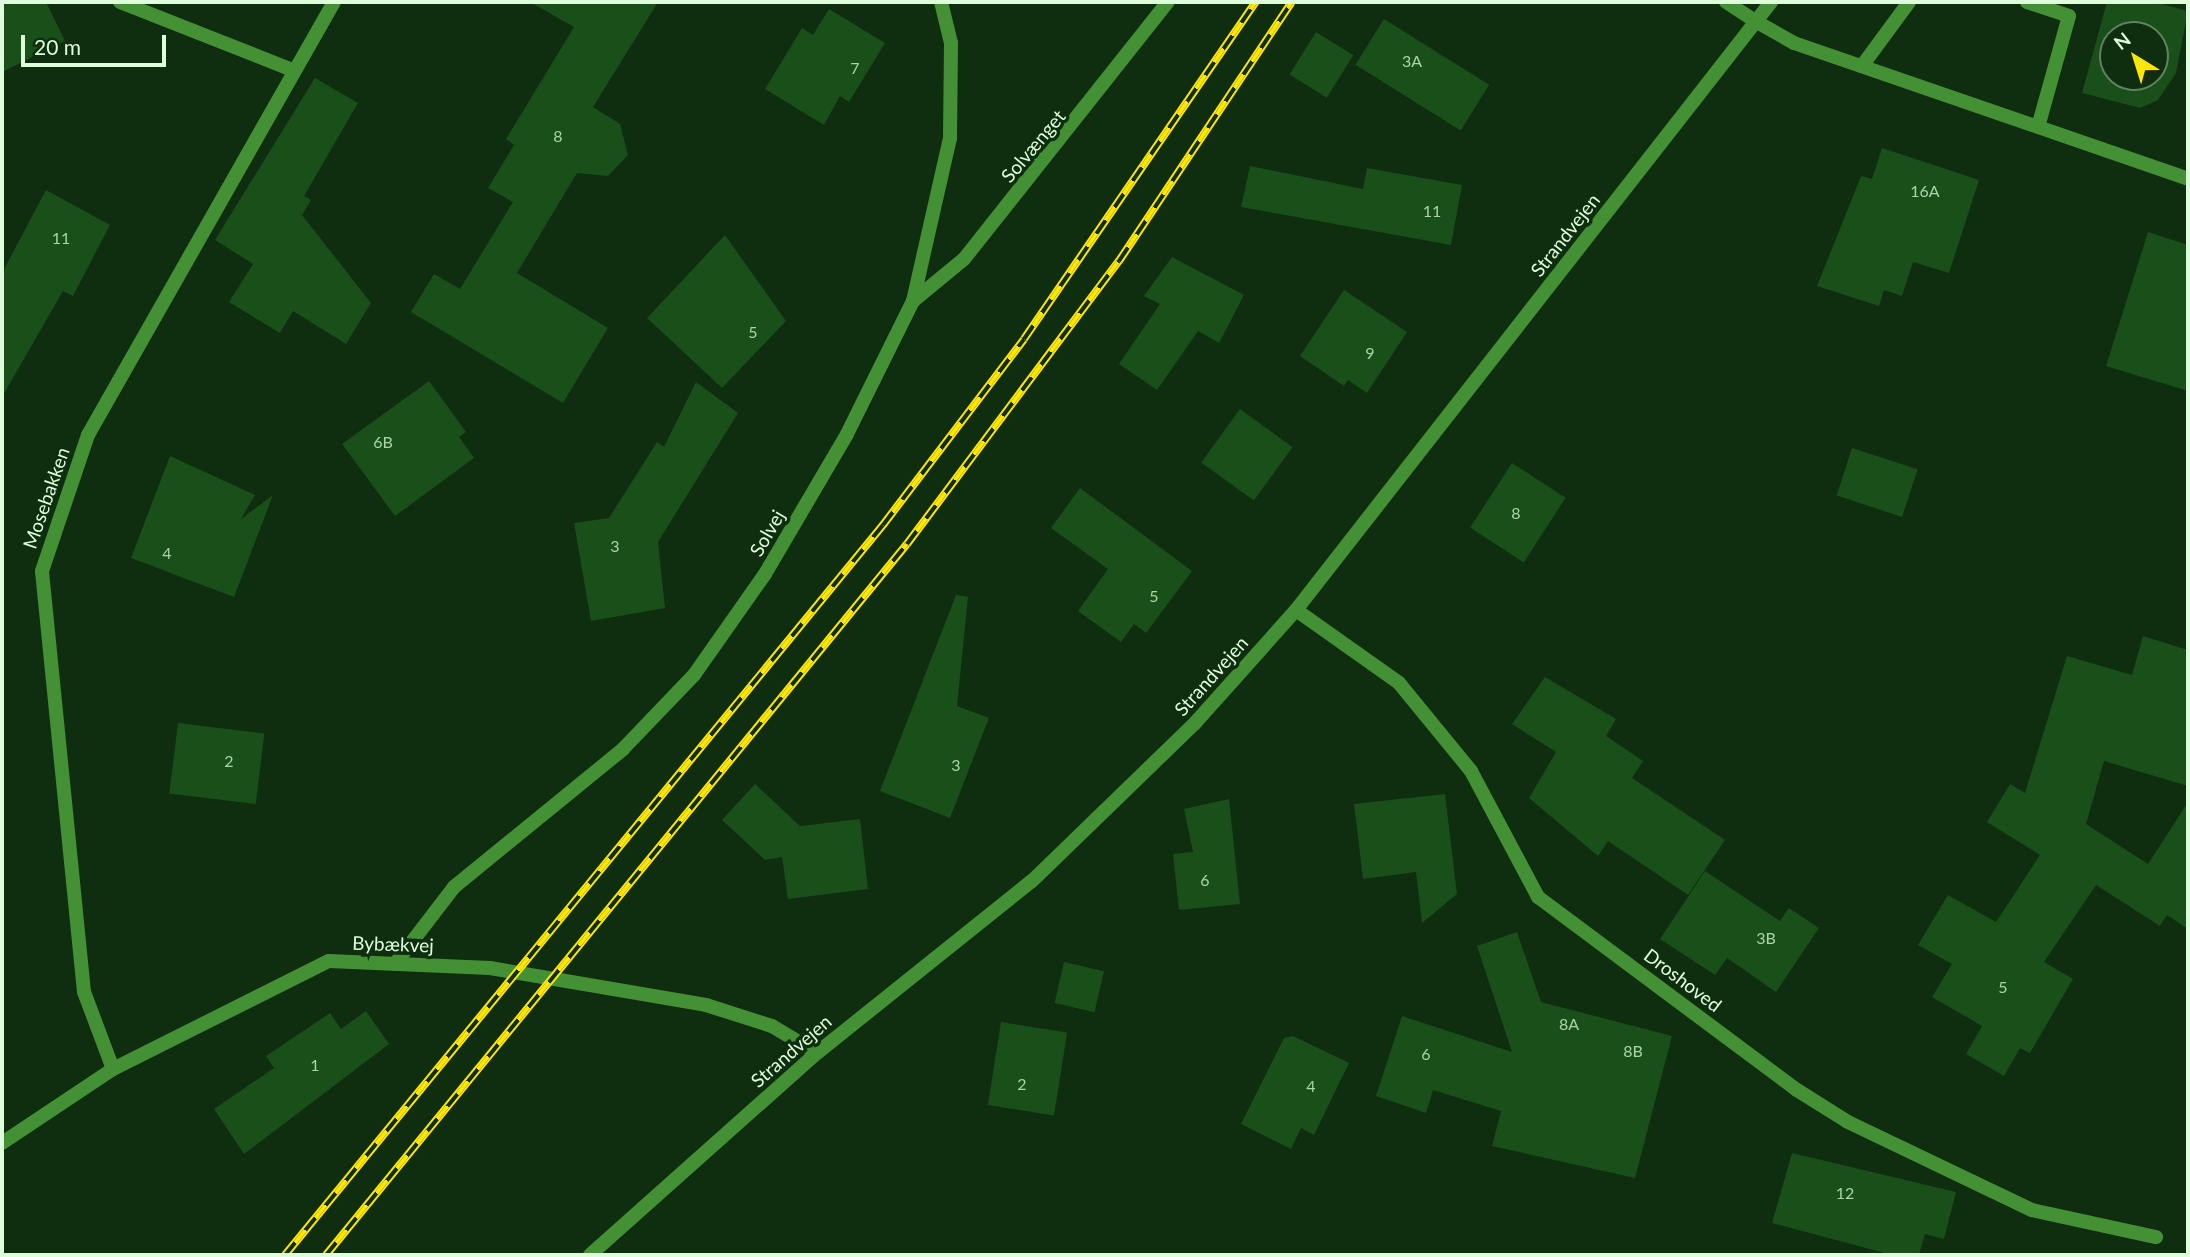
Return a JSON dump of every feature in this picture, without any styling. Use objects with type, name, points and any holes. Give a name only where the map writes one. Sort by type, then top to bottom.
[{"type":"street","points":[[120,2],[293,70]]},
{"type":"street","name":"Mosebakken","points":[[113,1069],[84,992],[42,571],[88,435],[334,2]]},
{"type":"street","name":"Solvej","points":[[396,964],[454,887],[623,748],[694,675],[772,563],[847,434],[913,301],[950,138],[951,43],[941,2]]},
{"type":"street","name":"Solvænget","points":[[913,301],[964,258],[1168,2]]},
{"type":"street","points":[[1726,2],[1794,43],[2188,179]]},
{"type":"street","name":"Strandvejen","points":[[590,1255],[817,1053],[1032,881],[1195,723],[1296,610],[1771,2]]},
{"type":"street","points":[[1862,66],[1909,2]]},
{"type":"street","points":[[2027,2],[2069,16],[2038,127]]},
{"type":"street","name":"Droshoved","points":[[1296,610],[1399,683],[1471,771],[1538,897],[1797,1090],[1848,1122],[2032,1210],[2156,1237]]},
{"type":"street","name":"Bybækvej","points":[[2,1143],[113,1069],[329,961],[490,968],[706,1005],[772,1026],[817,1053]]},
{"type":"building","points":[[2,2],[46,2],[65,41],[2,72]]},
{"type":"building","points":[[530,2],[658,2],[593,107],[620,124],[628,155],[608,176],[577,173],[517,273],[608,328],[563,403],[411,312],[434,274],[460,289],[513,202],[488,188],[514,145],[506,139],[574,27]]},
{"type":"building","points":[[2107,2],[2154,2],[2188,11],[2176,73],[2169,84],[2169,21],[2102,21]]},
{"type":"building","points":[[829,9],[885,43],[849,102],[840,96],[824,125],[765,89],[802,28],[813,35]]},
{"type":"building","points":[[1384,19],[1489,85],[1461,131],[1355,65]]},
{"type":"building","points":[[2099,31],[2099,91],[2164,91],[2158,100],[2140,108],[2082,93]]},
{"type":"building","points":[[1316,32],[1353,55],[1327,98],[1290,74]]},
{"type":"building","points":[[315,78],[358,103],[304,196],[311,200],[302,215],[371,303],[346,344],[293,311],[280,333],[229,302],[253,264],[215,240]]},
{"type":"building","points":[[1882,148],[1979,180],[1949,273],[1913,262],[1902,296],[1884,290],[1879,306],[1817,286],[1861,176],[1872,179]]},
{"type":"building","points":[[1250,166],[1363,189],[1367,168],[1462,185],[1451,245],[1241,207]]},
{"type":"building","points":[[46,190],[110,225],[73,296],[63,291],[2,397],[2,273]]},
{"type":"building","points":[[2148,232],[2188,245],[2188,391],[2106,366]]},
{"type":"building","points":[[725,235],[786,321],[722,388],[647,318]]},
{"type":"building","points":[[1172,257],[1244,295],[1219,343],[1198,331],[1157,390],[1119,364],[1160,304],[1144,296]]},
{"type":"building","points":[[1344,290],[1407,332],[1367,393],[1348,380],[1344,386],[1300,356]]},
{"type":"building","points":[[429,381],[466,432],[459,437],[474,458],[395,516],[342,444]]},
{"type":"building","points":[[696,382],[738,413],[658,542],[665,608],[591,621],[574,523],[609,518],[657,442],[664,447]]},
{"type":"building","points":[[1240,409],[1293,447],[1254,501],[1201,462]]},
{"type":"building","points":[[1852,448],[1918,469],[1902,517],[1837,496]]},
{"type":"building","points":[[170,456],[255,495],[241,519],[273,495],[234,597],[131,558]]},
{"type":"building","points":[[1512,463],[1566,498],[1524,562],[1470,528]]},
{"type":"building","points":[[1080,488],[1192,571],[1146,633],[1134,624],[1121,642],[1078,611],[1108,569],[1051,528]]},
{"type":"building","points":[[956,595],[968,597],[957,706],[989,718],[950,818],[880,791]]},
{"type":"building","points":[[2143,636],[2188,650],[2188,786],[2104,761],[2086,824],[2148,864],[2188,802],[2188,929],[2167,915],[2160,926],[2096,885],[2044,962],[2073,979],[2030,1053],[2020,1048],[2004,1076],[1966,1054],[1982,1026],[1932,997],[1952,964],[1918,945],[1948,895],[1996,922],[2040,855],[1987,822],[2010,784],[2025,793],[2067,656],[2132,675]]},
{"type":"building","points":[[1545,677],[1616,719],[1606,736],[1643,761],[1632,778],[1725,840],[1688,895],[1608,841],[1598,856],[1529,798],[1556,752],[1512,724]]},
{"type":"building","points":[[178,723],[264,734],[256,804],[169,793]]},
{"type":"building","points":[[755,784],[800,826],[860,819],[868,889],[788,899],[782,857],[765,860],[722,820]]},
{"type":"building","points":[[1445,794],[1457,894],[1422,923],[1416,872],[1363,879],[1354,804]]},
{"type":"building","points":[[1229,799],[1240,904],[1179,910],[1173,854],[1193,852],[1184,809]]},
{"type":"building","points":[[1705,871],[1780,921],[1789,908],[1819,928],[1776,992],[1727,958],[1715,975],[1660,939]]},
{"type":"building","points":[[1517,932],[1541,1002],[1672,1036],[1635,1178],[1492,1146],[1501,1111],[1433,1090],[1426,1113],[1376,1096],[1402,1016],[1512,1052],[1477,946]]},
{"type":"building","points":[[1064,962],[1104,971],[1095,1012],[1055,1003]]},
{"type":"building","points":[[366,1011],[389,1044],[244,1154],[214,1109],[274,1068],[266,1056],[330,1013],[341,1029]]},
{"type":"building","points":[[1001,1022],[1067,1032],[1054,1115],[988,1105]]},
{"type":"building","points":[[1293,1036],[1349,1063],[1314,1135],[1301,1128],[1291,1149],[1241,1124],[1284,1038]]},
{"type":"building","points":[[1792,1153],[1956,1192],[1944,1239],[1925,1234],[1919,1255],[1892,1255],[1772,1223]]},
{"type":"railway","points":[[285,1255],[883,525],[1024,339],[1256,2]]},
{"type":"railway","points":[[326,1255],[907,544],[1119,261],[1292,2]]}]
